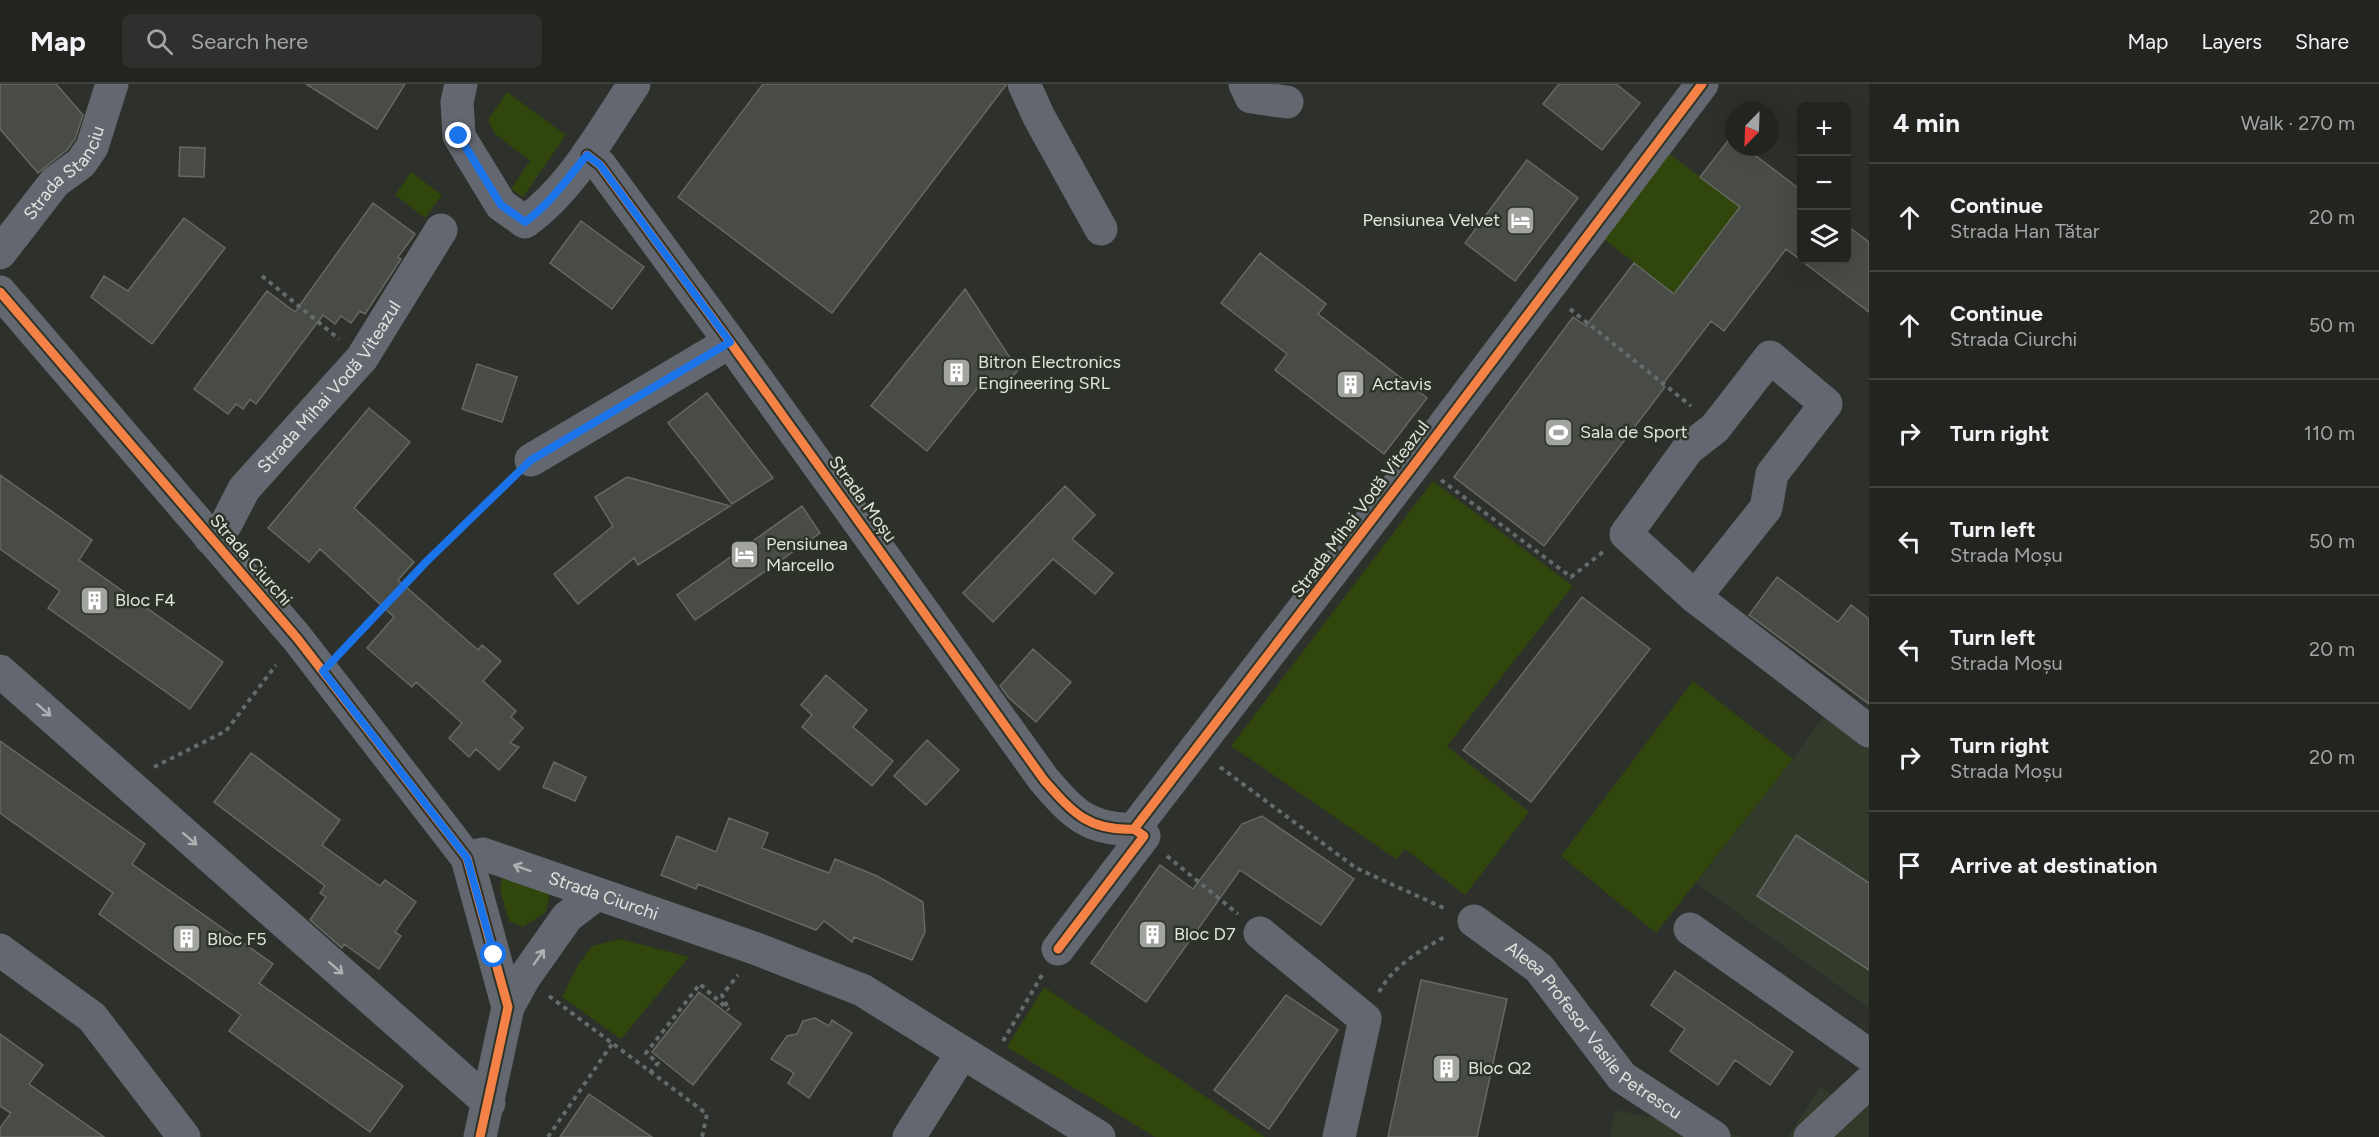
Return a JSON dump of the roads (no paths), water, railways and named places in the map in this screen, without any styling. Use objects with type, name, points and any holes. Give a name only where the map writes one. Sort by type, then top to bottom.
[{"type":"street","name":"Strada Stanciu","points":[[0,253],[55,182],[81,163],[92,147],[112,84]]},
{"type":"street","points":[[461,84],[457,102],[459,136],[501,205],[525,222],[553,196],[587,155],[634,84]]},
{"type":"street","points":[[1024,84],[1039,117],[1101,229]]},
{"type":"street","points":[[1245,84],[1251,97],[1287,102]]},
{"type":"street","name":"Strada Mihai Vodă Viteazul","points":[[1058,949],[1196,749],[1436,437],[1702,84]]},
{"type":"street","name":"Strada Moșu","points":[[587,155],[600,165],[730,342],[1044,780],[1071,810],[1085,820],[1139,832]]},
{"type":"street","name":"Strada Mihai Vodă Viteazul","points":[[210,538],[226,524],[244,489],[362,358],[441,230]]},
{"type":"street","name":"Strada Ciurchi","points":[[0,292],[297,638],[467,858],[483,854],[757,950],[862,990],[1099,1137]]},
{"type":"street","points":[[531,460],[730,342]]},
{"type":"street","points":[[1695,597],[1766,508],[1772,474],[1826,404],[1770,357],[1715,428],[1688,449],[1626,534],[1695,597],[1869,731]]},
{"type":"street","points":[[0,671],[489,1103]]},
{"type":"street","points":[[467,858],[508,1007]]},
{"type":"street","points":[[480,1137],[508,1007],[524,978],[567,917],[597,894]]},
{"type":"street","name":"Aleea Profesor Vasile Petrescu","points":[[1474,921],[1539,968],[1622,1077],[1714,1137]]},
{"type":"street","points":[[1690,929],[1869,1055]]},
{"type":"street","points":[[1260,933],[1365,1019],[1339,1137]]},
{"type":"street","points":[[0,950],[92,1017],[184,1137]]},
{"type":"street","points":[[909,1137],[974,1061]]},
{"type":"street","points":[[1810,1137],[1869,1082]]},
{"type":"place","name":"Pensiunea Velvet","points":[[1521,220]]},
{"type":"place","name":"Bitron Electronics Engineering SRL","points":[[957,372]]},
{"type":"place","name":"Actavis","points":[[1351,384]]},
{"type":"place","name":"Sala de Sport","points":[[1559,432]]},
{"type":"place","name":"Pensiunea Marcello","points":[[745,554]]},
{"type":"place","name":"Bloc F4","points":[[94,600]]},
{"type":"place","name":"Bloc D7","points":[[1153,934]]},
{"type":"place","name":"Bloc F5","points":[[186,939]]},
{"type":"place","name":"Bloc Q2","points":[[1447,1068]]}]
